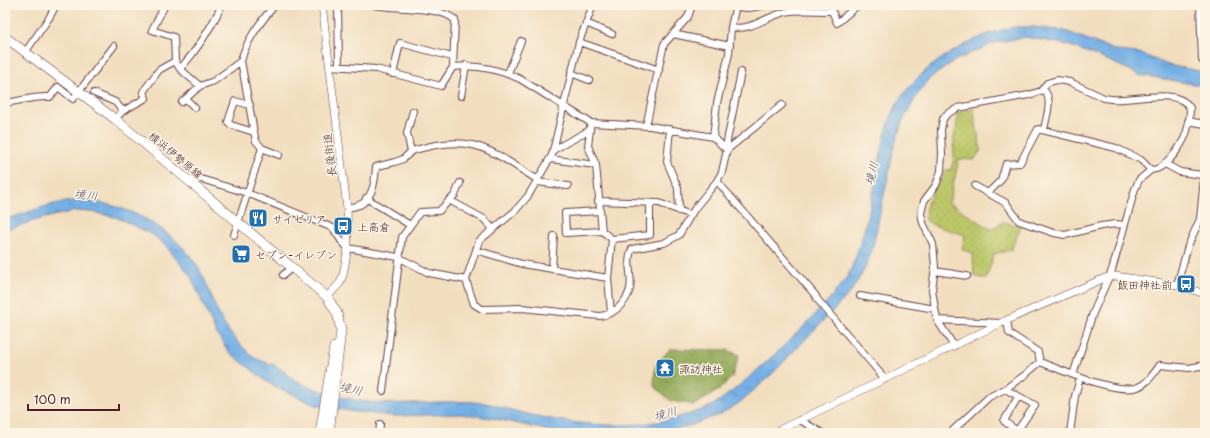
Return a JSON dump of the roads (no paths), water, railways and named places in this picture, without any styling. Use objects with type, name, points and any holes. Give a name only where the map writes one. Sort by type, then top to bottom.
[{"type":"main road","name":"横浜伊勢原線","points":[[5,37],[115,118],[327,297]]},
{"type":"main road","points":[[327,297],[334,315],[336,333],[328,412],[329,433]]},
{"type":"main road","points":[[320,433],[328,412]]},
{"type":"street","points":[[26,51],[49,18],[56,5]]},
{"type":"street","points":[[164,5],[152,30],[174,37],[175,61],[180,69],[200,86]]},
{"type":"street","points":[[180,69],[188,60],[213,23],[222,5]]},
{"type":"street","points":[[275,5],[263,19],[243,52],[241,61],[256,141],[262,148],[279,155]]},
{"type":"street","name":"長後街道","points":[[322,5],[347,208],[348,248],[344,275],[340,283],[327,297]]},
{"type":"street","points":[[338,5],[339,66]]},
{"type":"street","points":[[330,66],[361,67],[440,86],[453,67],[452,57],[455,23],[452,18],[418,9],[386,8],[374,5]]},
{"type":"street","points":[[593,5],[579,42],[550,159],[528,196],[515,211],[479,241],[466,280],[474,304],[482,309],[522,308],[600,316],[611,313],[619,306],[630,293],[630,256],[632,249],[672,240],[682,231],[691,215],[717,182],[724,166],[727,141],[741,72]]},
{"type":"street","points":[[646,126],[664,44],[688,17],[692,5]]},
{"type":"street","points":[[713,137],[717,103],[730,46],[730,27],[736,6],[749,8],[768,5]]},
{"type":"street","points":[[730,27],[738,29],[789,11],[832,11],[837,23],[858,5]]},
{"type":"street","points":[[1200,5],[1202,60],[1205,61]]},
{"type":"street","points":[[586,23],[612,34]]},
{"type":"street","points":[[673,34],[730,46]]},
{"type":"street","points":[[508,73],[521,41]]},
{"type":"street","points":[[579,42],[659,70]]},
{"type":"street","points":[[393,74],[400,43],[452,57]]},
{"type":"street","points":[[5,103],[22,101],[36,96],[50,98],[58,87],[73,99],[114,46]]},
{"type":"street","points":[[115,118],[123,111],[146,98],[143,92],[155,73],[175,61]]},
{"type":"street","points":[[195,108],[184,100],[200,86],[214,81],[241,61]]},
{"type":"street","points":[[453,67],[466,65],[482,66],[508,73],[564,107],[590,127]]},
{"type":"street","points":[[461,96],[466,65]]},
{"type":"street","points":[[572,73],[589,80]]},
{"type":"street","points":[[954,346],[937,320],[934,309],[935,301],[932,290],[934,271],[932,244],[923,223],[921,213],[924,201],[936,185],[941,171],[941,130],[943,119],[947,114],[967,105],[1029,95],[1043,89],[1047,83],[1057,80],[1070,82],[1104,98],[1111,99],[1156,96],[1174,98],[1188,104],[1190,108],[1184,138],[1165,164],[1157,170],[1151,170],[1139,180],[1124,225],[1110,276],[1093,313],[1073,375]]},
{"type":"street","points":[[1043,89],[1047,93],[1049,101],[1044,130]]},
{"type":"street","points":[[94,93],[111,99],[123,111]]},
{"type":"street","points":[[250,105],[236,100],[228,122],[231,125],[254,132]]},
{"type":"street","points":[[727,150],[782,105]]},
{"type":"street","points":[[411,152],[408,133],[413,111]]},
{"type":"street","points":[[1188,121],[1205,124]]},
{"type":"street","points":[[553,150],[590,127],[646,126],[713,137],[727,150]]},
{"type":"street","points":[[590,127],[588,146],[596,165],[598,201],[602,231]]},
{"type":"street","points":[[989,192],[1001,180],[1006,164],[1020,163],[1038,129],[1121,149],[1141,160],[1151,170]]},
{"type":"street","points":[[670,130],[667,162],[678,188],[679,211]]},
{"type":"street","points":[[347,208],[363,203],[375,182],[376,167],[403,159],[411,152],[444,143],[464,142],[489,150],[538,181],[568,186]]},
{"type":"street","points":[[234,235],[262,148]]},
{"type":"street","points":[[550,159],[596,165]]},
{"type":"street","points":[[1165,164],[1180,172],[1202,175],[1204,178],[1202,220],[1188,246],[1177,285]]},
{"type":"street","points":[[188,180],[201,179],[247,193],[333,228],[348,248],[398,257],[429,273],[466,280]]},
{"type":"street","points":[[717,182],[885,378]]},
{"type":"street","points":[[383,392],[398,257],[402,237],[420,212],[439,211],[455,195],[460,183]]},
{"type":"street","points":[[974,186],[989,192],[1006,204],[1019,221],[1054,233],[1065,235],[1106,225],[1124,225]]},
{"type":"street","points":[[366,198],[410,225]]},
{"type":"street","points":[[449,200],[484,219],[493,228]]},
{"type":"street","points":[[598,201],[659,203],[691,215]]},
{"type":"street","points":[[600,212],[565,214],[566,233],[602,231],[612,239],[650,235],[650,203]]},
{"type":"street","points":[[552,269],[554,236]]},
{"type":"street","points":[[611,313],[608,278],[612,239]]},
{"type":"street","points":[[476,250],[522,264],[608,278]]},
{"type":"street","points":[[283,274],[292,268]]},
{"type":"street","points":[[934,271],[967,276]]},
{"type":"street","points":[[773,433],[1005,321],[1110,276],[1177,285],[1205,294]]},
{"type":"street","points":[[860,296],[934,309]]},
{"type":"street","points":[[937,320],[1005,321]]},
{"type":"street","points":[[1005,321],[1009,332],[1038,352],[1040,362]]},
{"type":"street","points":[[1040,362],[1080,378],[1124,388],[1133,388],[1147,381],[1160,365],[1189,368],[1205,365]]},
{"type":"street","points":[[950,433],[989,397],[1005,389],[1033,370],[1040,362]]},
{"type":"street","points":[[1078,433],[1070,432],[1075,396],[1080,378]]},
{"type":"street","points":[[1005,389],[1035,405],[1017,431],[1004,422],[1018,397]]},
{"type":"street","points":[[800,420],[822,433]]},
{"type":"street","points":[[379,433],[380,424]]},
{"type":"water","points":[[1015,27],[1035,27],[1065,31],[1117,51],[1139,53],[1168,65],[1205,72],[1205,86],[1139,75],[1112,62],[1068,45],[1025,37],[994,43],[954,61],[929,79],[916,97],[902,122],[895,144],[873,246],[866,267],[850,293],[768,378],[739,403],[721,414],[692,425],[661,433],[560,433],[492,418],[460,414],[395,416],[356,412],[316,405],[270,384],[229,352],[216,333],[190,275],[165,245],[153,235],[118,218],[92,212],[75,211],[44,218],[5,230],[5,220],[57,203],[75,201],[94,202],[113,206],[150,222],[167,233],[182,247],[194,262],[204,278],[223,322],[234,338],[251,355],[259,360],[282,369],[291,378],[326,393],[360,401],[379,403],[485,403],[541,417],[577,423],[631,425],[667,420],[711,406],[743,383],[787,343],[828,300],[843,282],[851,269],[860,246],[887,129],[893,112],[902,96],[922,74],[946,56],[983,36]]},
{"type":"place","name":"サイゼリア","points":[[258,218]]},
{"type":"place","name":"上高倉","points":[[343,226]]},
{"type":"place","name":"セブン-イレブン","points":[[241,254]]},
{"type":"place","name":"飯田神社前","points":[[1186,284]]},
{"type":"place","name":"諏訪神社","points":[[665,368]]},
{"type":"water label","name":"境川","points":[[871,173]]},
{"type":"water label","name":"境川","points":[[86,194]]},
{"type":"water label","name":"境川","points":[[351,388]]},
{"type":"water label","name":"境川","points":[[665,413]]}]
